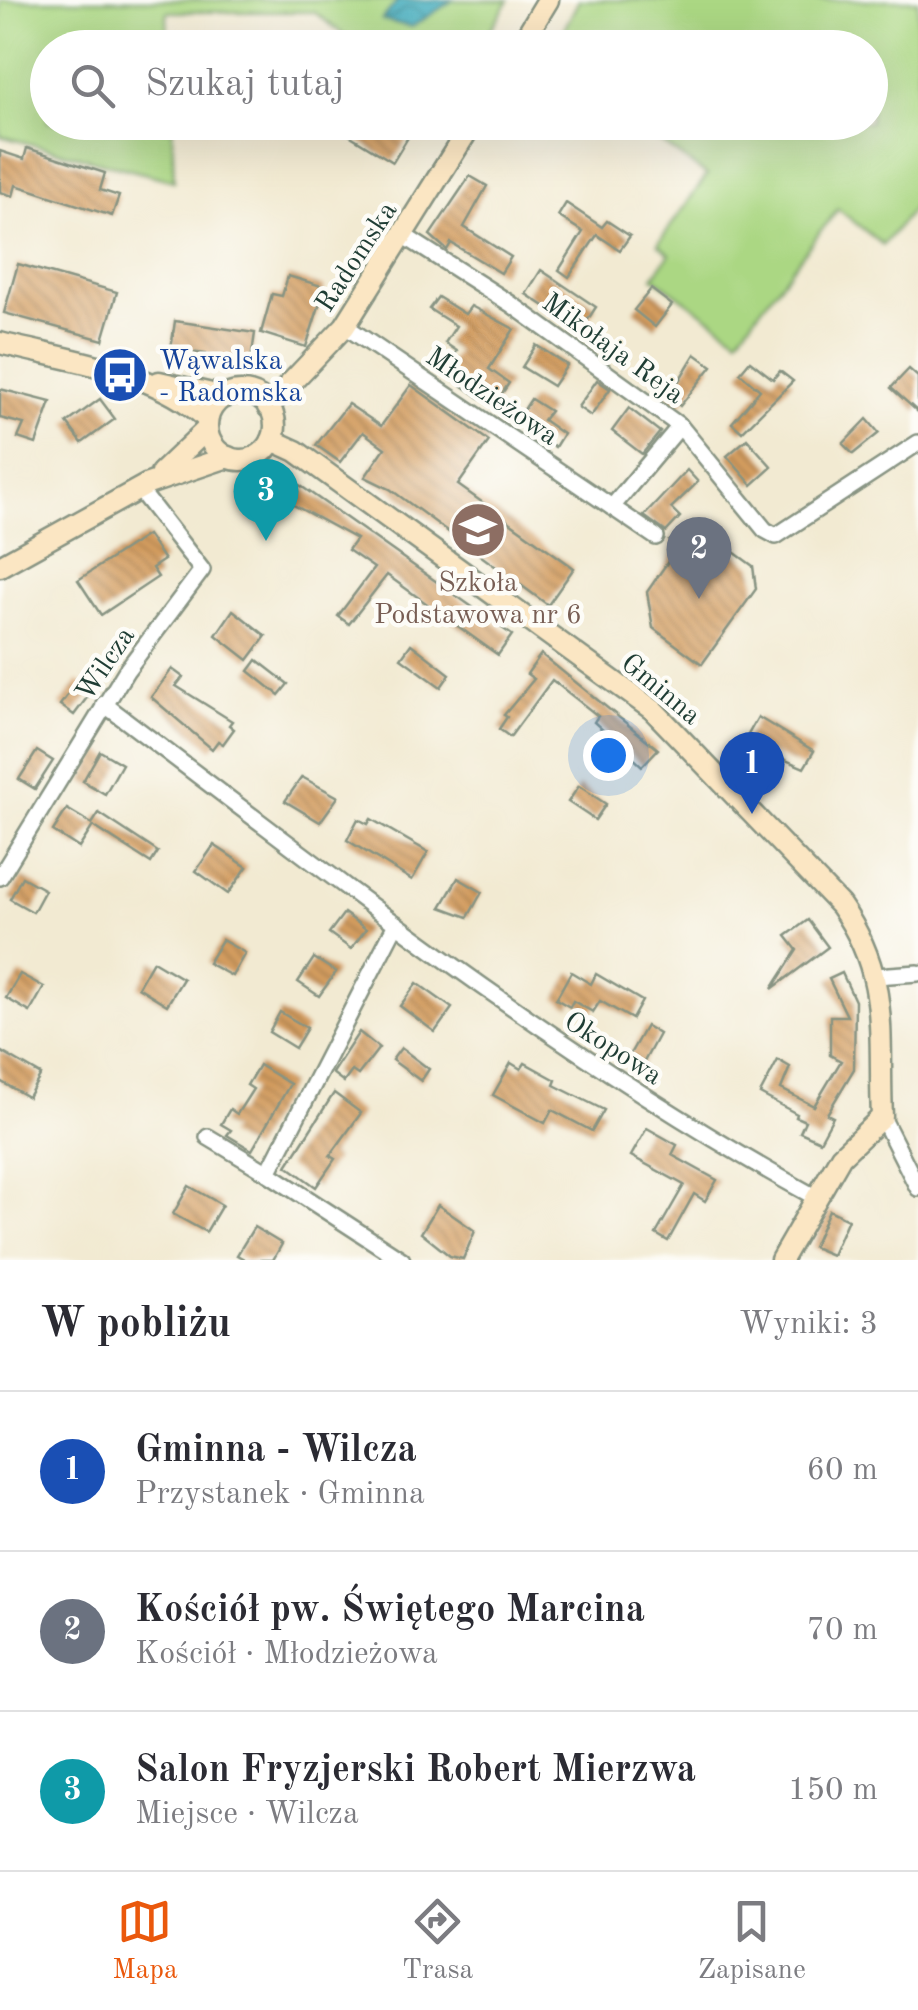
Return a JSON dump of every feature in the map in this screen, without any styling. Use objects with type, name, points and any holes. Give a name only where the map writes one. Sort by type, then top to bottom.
[{"type":"street","points":[[530,30],[548,0]]},
{"type":"street","name":"Radomska","points":[[268,407],[345,326],[461,140]]},
{"type":"street","name":"Mikołaja Reja","points":[[403,235],[510,304],[680,426],[765,530],[776,536],[918,442]]},
{"type":"street","name":"Młodzieżowa","points":[[345,326],[656,538]]},
{"type":"street","points":[[0,343],[132,378],[225,397],[250,394],[268,407],[274,417],[272,440],[259,455],[228,457],[143,486],[0,566]]},
{"type":"street","points":[[132,378],[186,402],[207,424],[214,446],[228,457]]},
{"type":"street","points":[[143,486],[207,424],[225,397]]},
{"type":"street","points":[[612,507],[680,426]]},
{"type":"street","name":"Gminna","points":[[272,440],[296,452],[653,710],[840,905],[863,938],[876,976],[882,1116],[918,1188]]},
{"type":"street","name":"Wilcza","points":[[0,877],[104,704],[202,570],[143,486]]},
{"type":"street","name":"Okopowa","points":[[104,704],[548,1034],[720,1145],[815,1196]]},
{"type":"street","points":[[268,1173],[396,924]]},
{"type":"street","points":[[876,976],[918,973]]},
{"type":"street","points":[[781,1260],[840,1156],[882,1116]]},
{"type":"street","points":[[208,1137],[402,1260]]},
{"type":"green space","points":[[0,0],[509,0],[490,30],[338,30],[314,12],[167,12],[168,30],[30,30],[30,140],[173,140],[174,181],[0,136]]},
{"type":"green space","points":[[579,0],[918,0],[918,202],[883,245],[838,209],[738,338],[653,277],[670,254],[658,244],[707,175],[657,140],[888,140],[888,30],[564,30]]},
{"type":"water","points":[[398,0],[453,0],[412,27],[382,20]]},
{"type":"building","points":[[357,140],[406,140],[393,162]]},
{"type":"building","points":[[27,148],[105,173],[100,190],[119,196],[112,216],[16,185],[13,196],[0,192],[0,151],[24,159]]},
{"type":"building","points":[[470,176],[487,186],[464,227],[511,257],[501,273],[451,243],[447,250],[430,235]]},
{"type":"building","points":[[566,203],[602,227],[607,221],[630,236],[620,250],[597,235],[569,277],[559,270],[583,232],[558,216]]},
{"type":"building","points":[[18,264],[117,292],[103,340],[4,313]]},
{"type":"building","points":[[541,270],[596,307],[581,330],[526,294]]},
{"type":"building","points":[[288,276],[325,287],[306,347],[261,333],[272,294],[282,296]]},
{"type":"building","points":[[651,289],[672,305],[655,327],[634,310]]},
{"type":"building","points":[[438,297],[465,314],[471,306],[514,329],[489,369],[509,383],[493,407],[443,372],[457,351],[445,343],[456,326],[429,309]]},
{"type":"building","points":[[175,321],[255,333],[251,361],[171,349]]},
{"type":"building","points":[[536,345],[567,365],[553,386],[522,367]]},
{"type":"building","points":[[695,354],[712,366],[680,406],[669,397]]},
{"type":"building","points":[[750,361],[773,379],[780,371],[793,381],[742,432],[732,423],[760,390],[740,373]]},
{"type":"building","points":[[909,369],[918,377],[918,412],[891,388]]},
{"type":"building","points":[[597,380],[610,389],[591,416],[578,407]]},
{"type":"building","points":[[411,385],[489,441],[458,485],[574,568],[548,605],[390,489],[365,477],[385,448],[363,432],[340,462],[316,445],[348,404],[381,426]]},
{"type":"building","points":[[0,389],[51,402],[36,444],[18,438],[24,424],[0,418]]},
{"type":"building","points":[[100,399],[115,419],[82,443],[67,423]]},
{"type":"building","points":[[531,399],[550,411],[543,420],[563,434],[555,447],[516,422]]},
{"type":"building","points":[[629,408],[660,432],[642,454],[612,431]]},
{"type":"building","points":[[867,419],[879,433],[853,454],[843,444]]},
{"type":"building","points":[[747,439],[772,467],[752,485],[727,456]]},
{"type":"building","points":[[687,470],[698,482],[671,508],[680,517],[666,532],[644,516]]},
{"type":"building","points":[[291,479],[512,635],[498,655],[387,575],[349,624],[338,616],[374,568],[348,550],[356,539],[279,497]]},
{"type":"building","points":[[709,534],[753,566],[756,589],[702,664],[653,628],[647,592],[678,547],[670,541]]},
{"type":"building","points":[[147,535],[164,560],[152,568],[158,577],[101,615],[78,580]]},
{"type":"building","points":[[233,610],[266,636],[248,660],[216,635]]},
{"type":"building","points":[[411,644],[450,674],[441,687],[401,658]]},
{"type":"building","points":[[541,654],[658,749],[642,766],[594,722],[598,716],[552,680],[510,737],[499,729],[507,717],[504,715],[534,679],[527,674]]},
{"type":"building","points":[[257,660],[288,684],[279,695],[249,671]]},
{"type":"building","points":[[172,669],[183,677],[176,686],[232,721],[229,725],[234,729],[223,744],[218,741],[212,749],[151,697]]},
{"type":"building","points":[[78,681],[92,691],[74,715],[60,705]]},
{"type":"building","points":[[758,717],[814,751],[804,768],[744,742]]},
{"type":"building","points":[[37,751],[53,761],[35,789],[19,779]]},
{"type":"building","points":[[100,751],[122,764],[105,794],[83,781]]},
{"type":"building","points":[[302,777],[338,797],[320,822],[285,801]]},
{"type":"building","points":[[579,786],[606,804],[595,820],[568,802]]},
{"type":"building","points":[[67,809],[92,824],[99,813],[158,852],[151,863],[93,826],[79,848],[53,831]]},
{"type":"building","points":[[358,819],[368,824],[371,819],[428,852],[412,880],[347,840]]},
{"type":"building","points":[[214,845],[247,867],[228,894],[196,871]]},
{"type":"building","points":[[22,877],[45,890],[33,912],[10,899]]},
{"type":"building","points":[[458,878],[482,892],[468,917],[441,907]]},
{"type":"building","points":[[344,913],[366,929],[351,949],[329,933]]},
{"type":"building","points":[[808,920],[828,947],[772,989],[797,950],[786,936]]},
{"type":"building","points":[[222,940],[245,953],[232,976],[208,963]]},
{"type":"building","points":[[314,958],[336,972],[319,996],[298,982]]},
{"type":"building","points":[[153,961],[183,979],[167,1005],[138,987]]},
{"type":"building","points":[[571,972],[591,984],[596,974],[642,1001],[632,1019],[600,1001],[593,1012],[573,1001],[570,1007],[556,999]]},
{"type":"building","points":[[842,973],[855,1001],[854,1069],[827,1114],[833,1117],[820,1141],[800,1132],[805,1121],[797,1114],[760,1094],[778,1060],[790,1067],[781,1089],[814,1106],[841,1061],[830,1055],[830,1016],[847,1016],[829,979]]},
{"type":"building","points":[[20,974],[44,987],[30,1012],[6,998]]},
{"type":"building","points":[[417,983],[452,1008],[435,1032],[400,1006]]},
{"type":"building","points":[[280,1012],[307,1028],[295,1048],[269,1032]]},
{"type":"building","points":[[646,1026],[659,1034],[640,1069],[626,1061]]},
{"type":"building","points":[[359,1032],[379,1048],[358,1075],[352,1071],[344,1082],[332,1073]]},
{"type":"building","points":[[401,1048],[429,1069],[421,1081],[392,1060]]},
{"type":"building","points":[[0,1051],[41,1075],[28,1097],[0,1081]]},
{"type":"building","points":[[511,1063],[521,1069],[525,1063],[556,1080],[554,1085],[604,1110],[592,1131],[552,1110],[545,1123],[493,1095]]},
{"type":"building","points":[[259,1065],[290,1084],[252,1150],[227,1135],[231,1130],[221,1124],[230,1109],[237,1114],[253,1089],[247,1085]]},
{"type":"building","points":[[334,1093],[361,1113],[330,1156],[335,1159],[316,1187],[287,1166]]},
{"type":"building","points":[[647,1128],[677,1145],[672,1155],[717,1180],[705,1201],[694,1194],[668,1241],[656,1234],[684,1185],[631,1156]]},
{"type":"building","points":[[189,1186],[222,1205],[206,1232],[173,1214]]},
{"type":"building","points":[[438,1205],[475,1231],[463,1259],[450,1256],[421,1233]]},
{"type":"building","points":[[829,1210],[848,1219],[832,1255],[813,1247]]},
{"type":"building","points":[[254,1227],[282,1244],[273,1260],[246,1260],[237,1255]]},
{"type":"place","name":"Wąwalska - Radomska","points":[[120,375]]},
{"type":"place","name":"Szkoła Podstawowa nr 6","points":[[478,530]]},
{"type":"place","name":"Salon Fryzjerski Robert Mierzwa","points":[[266,541]]},
{"type":"place","name":"Kościół pw. Świętego Marcina","points":[[699,599]]},
{"type":"place","name":"Gminna - Wilcza","points":[[752,814]]}]
